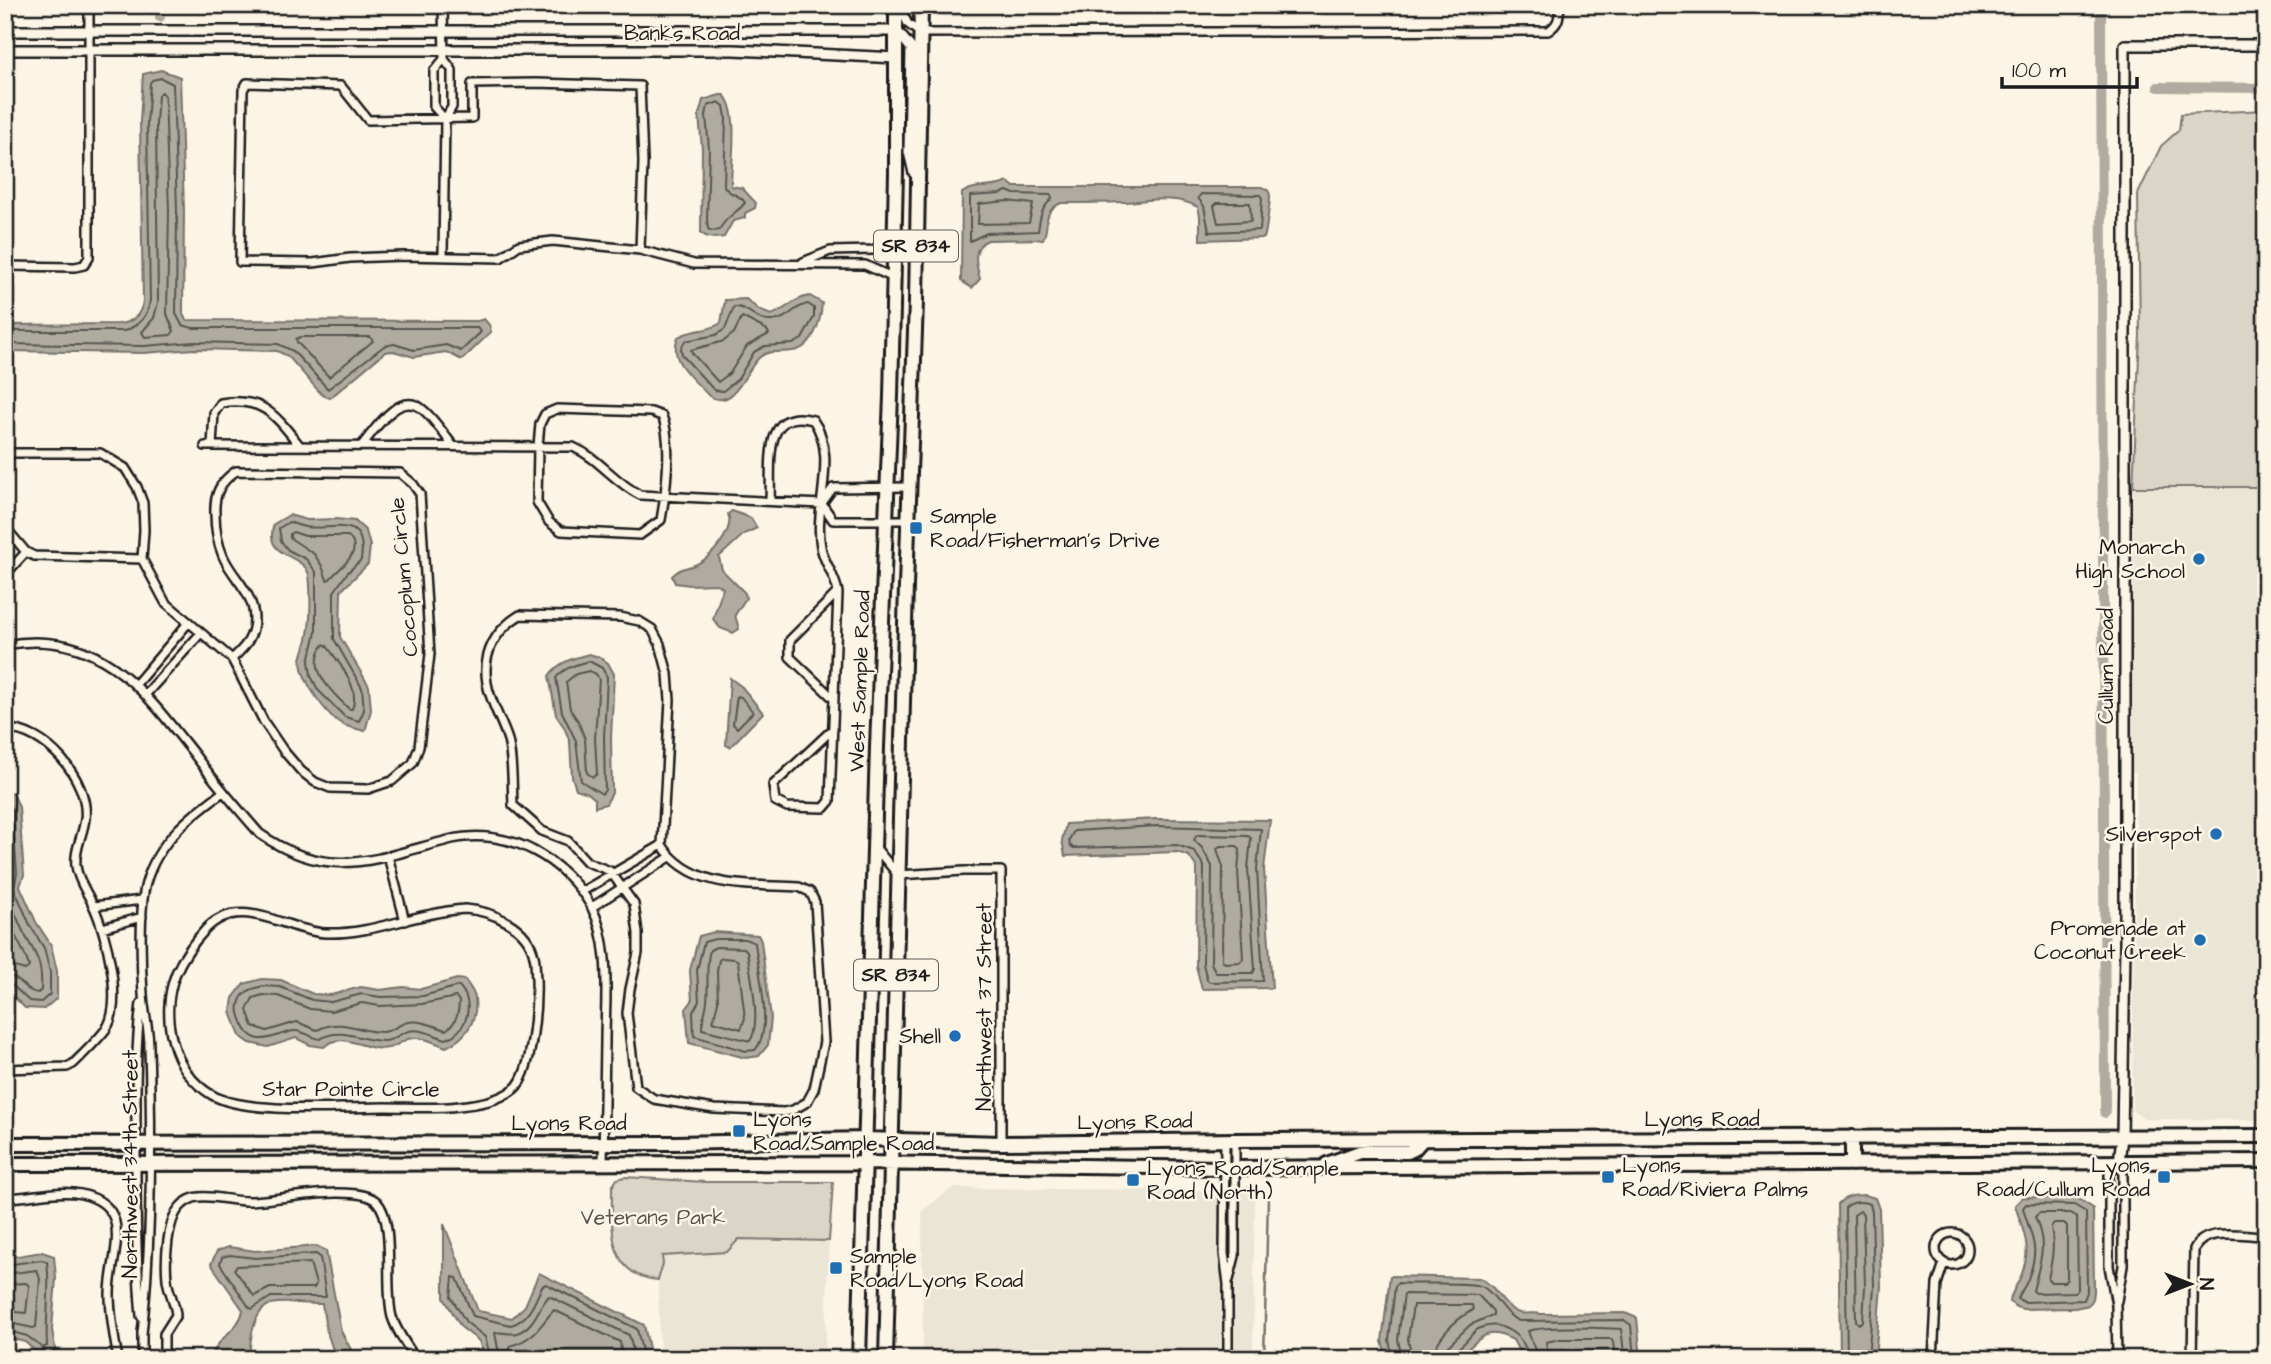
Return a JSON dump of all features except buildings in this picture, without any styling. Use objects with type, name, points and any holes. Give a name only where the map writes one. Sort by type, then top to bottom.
[{"type":"main road","name":"West Sample Road","points":[[859,1359],[863,1163],[894,278],[897,5]]},
{"type":"main road","name":"West Sample Road","points":[[886,1359],[921,5]]},
{"type":"main road","name":"Lyons Road","points":[[5,1144],[604,1143],[865,1139],[1001,1143],[2266,1136]]},
{"type":"main road","points":[[1852,1137],[1852,1164]]},
{"type":"main road","points":[[1317,1167],[1360,1152],[1408,1152],[1422,1140]]},
{"type":"main road","name":"Lyons Road","points":[[5,1164],[863,1163],[1317,1167],[2266,1161]]},
{"type":"street","points":[[5,266],[75,267],[84,265],[89,257],[89,5]]},
{"type":"street","points":[[443,5],[444,54],[452,70],[452,107],[444,118],[443,256]]},
{"type":"street","points":[[897,5],[905,20],[920,33],[1548,31],[1556,26],[1560,5]]},
{"type":"street","name":"Banks Road","points":[[5,31],[897,31]]},
{"type":"street","points":[[897,31],[911,48],[909,152],[917,185]]},
{"type":"street","name":"Cullum Road","points":[[2119,1162],[2122,1137],[2125,946],[2125,45],[2266,46]]},
{"type":"street","name":"Banks Road","points":[[5,50],[444,54],[734,50],[897,58]]},
{"type":"street","points":[[444,54],[434,71],[434,107],[444,118]]},
{"type":"street","points":[[640,250],[643,162],[640,86],[472,84],[472,118],[368,120],[341,86],[247,83],[243,90],[240,262],[313,263],[350,258],[443,256],[500,258],[519,245],[554,241],[640,250],[694,264],[865,265],[894,278]]},
{"type":"street","points":[[800,264],[830,251],[874,250],[894,230]]},
{"type":"street","points":[[300,446],[281,422],[262,406],[232,401],[221,403],[214,413],[209,446],[573,447],[589,454],[623,486],[640,495],[822,504]]},
{"type":"street","points":[[362,445],[392,411],[402,405],[411,404],[421,408],[453,446]]},
{"type":"street","points":[[557,409],[651,412],[662,416],[667,428],[666,496],[662,520],[640,535],[561,531],[548,522],[537,502],[538,446],[540,424],[545,414],[557,409]]},
{"type":"street","points":[[770,501],[774,434],[784,420],[798,416],[813,420],[825,443],[820,546],[837,581],[838,593],[831,801],[824,808],[787,807],[775,801],[774,785],[833,729]]},
{"type":"street","points":[[5,460],[12,453],[100,453],[125,468],[143,503],[142,559],[34,556],[26,552],[5,527]]},
{"type":"street","name":"Cocoplum Circle","points":[[142,559],[165,602],[232,659],[264,722],[301,771],[315,782],[330,788],[368,789],[392,781],[413,763],[419,747],[430,654],[420,494],[414,484],[400,472],[236,471],[228,477],[218,488],[214,503],[215,527],[222,555],[253,603],[254,632],[247,646],[232,659]]},
{"type":"street","points":[[822,504],[833,488],[910,487]]},
{"type":"street","points":[[822,504],[833,520],[908,520]]},
{"type":"street","points":[[5,575],[26,552]]},
{"type":"street","points":[[834,699],[790,657],[790,640],[838,593]]},
{"type":"street","points":[[520,615],[620,617],[639,621],[652,629],[660,644],[668,674],[670,700],[662,845],[670,857],[685,870],[717,882],[799,887],[810,892],[815,902],[824,1042],[814,1088],[807,1102],[793,1110],[784,1112],[714,1109],[654,1099],[636,1087],[627,1013],[629,989],[638,953],[634,904],[610,871],[587,862],[568,841],[542,831],[513,805],[512,760],[508,739],[487,685],[486,659],[493,640],[503,625],[520,615]]},
{"type":"street","points":[[136,684],[188,622]]},
{"type":"street","points":[[146,694],[201,634]]},
{"type":"street","points":[[5,645],[46,643],[71,647],[110,663],[146,694],[223,792],[260,834],[302,857],[325,862],[350,863],[456,838],[478,836],[503,839],[550,859],[568,876],[592,907],[603,949],[603,1164]]},
{"type":"street","points":[[5,729],[29,733],[70,765],[85,800],[85,820],[76,864],[80,881],[94,906],[111,954],[113,973],[111,1015],[107,1028],[73,1064],[5,1069]]},
{"type":"street","name":"Northwest 34th Street","points":[[142,1334],[149,1266],[151,1164],[149,1043],[143,994],[142,901],[146,881],[158,855],[174,832],[195,812],[223,792]]},
{"type":"street","points":[[581,892],[662,845]]},
{"type":"street","points":[[874,845],[898,875]]},
{"type":"street","points":[[388,856],[405,921]]},
{"type":"street","points":[[592,907],[670,857]]},
{"type":"street","name":"Northwest 37 Street","points":[[898,875],[964,870],[1001,871],[1001,1143]]},
{"type":"street","points":[[94,906],[142,901]]},
{"type":"street","name":"Star Pointe Circle","points":[[448,910],[482,911],[507,921],[525,938],[534,955],[537,999],[531,1050],[516,1088],[500,1098],[457,1107],[256,1107],[213,1096],[186,1073],[174,1048],[168,1012],[175,975],[190,947],[209,926],[222,918],[248,912],[325,933],[356,932],[405,921],[448,910]]},
{"type":"street","points":[[102,928],[142,918]]},
{"type":"street","name":"Northwest 34th Street","points":[[142,1359],[136,1264],[135,1144],[136,1046],[143,994]]},
{"type":"street","points":[[1228,1359],[1228,1284],[1235,1256],[1230,1140]]},
{"type":"street","points":[[2116,1305],[2123,1266],[2123,1174],[2119,1162],[2109,1173],[2109,1266],[2116,1305],[2116,1359]]},
{"type":"street","points":[[5,1198],[81,1194],[105,1205],[112,1213],[117,1224],[118,1239],[110,1292],[111,1324],[117,1359]]},
{"type":"street","points":[[164,1359],[164,1334],[176,1315],[166,1279],[169,1232],[180,1206],[197,1197],[252,1201],[304,1194],[367,1195],[376,1200],[383,1209],[387,1223],[392,1316],[397,1330],[416,1359]]},
{"type":"street","points":[[1951,1233],[1960,1235],[1968,1249],[1964,1259],[1954,1264],[1944,1263],[1937,1255],[1938,1240],[1951,1233]]},
{"type":"street","points":[[2192,1359],[2194,1249],[2200,1239],[2214,1234],[2266,1236]]},
{"type":"street","points":[[1933,1359],[1937,1284],[1944,1263]]},
{"type":"street","points":[[2241,1359],[2266,1351]]},
{"type":"shaded area","points":[[944,5],[1284,5],[1284,15],[942,17]]},
{"type":"shaded area","points":[[2133,487],[2266,487],[2266,1120],[2146,1119],[2132,1111],[2136,773],[2132,773]]},
{"type":"shaded area","points":[[952,1188],[1255,1191],[1253,1359],[923,1359],[922,1211]]},
{"type":"shaded area","points":[[739,1239],[829,1241],[825,1359],[660,1359],[658,1280],[662,1256],[727,1252]]},
{"type":"green space","points":[[2266,110],[2266,487],[2133,487],[2140,334],[2138,194],[2161,146],[2179,130],[2181,114]]},
{"type":"green space","name":"Veterans Park","points":[[625,1177],[705,1182],[833,1182],[829,1241],[739,1239],[727,1252],[662,1256],[663,1264],[658,1280],[641,1276],[629,1269],[621,1259],[613,1233],[612,1187],[617,1179]]},
{"type":"water","points":[[161,70],[180,77],[184,211],[183,314],[186,320],[484,319],[491,332],[462,360],[446,352],[414,357],[393,351],[385,352],[330,398],[322,395],[288,356],[277,351],[5,351],[5,325],[118,324],[132,320],[138,314],[143,301],[140,122],[143,74]]},
{"type":"water","points":[[724,95],[732,113],[734,138],[731,186],[742,188],[756,203],[755,208],[745,213],[745,218],[733,221],[724,237],[711,238],[701,233],[702,149],[699,115],[703,100]]},
{"type":"water","points":[[1008,182],[1014,187],[1262,187],[1268,191],[1270,199],[1264,238],[1200,240],[1198,207],[1189,203],[1161,199],[1061,203],[1048,215],[1043,239],[988,240],[983,243],[976,256],[980,279],[972,288],[961,281],[962,193],[973,188]]},
{"type":"water","points":[[810,296],[822,303],[818,326],[810,340],[799,349],[772,352],[760,357],[739,387],[726,398],[709,396],[679,362],[676,354],[678,337],[721,323],[725,300],[746,299],[759,310],[771,315],[799,299]]},
{"type":"water","points":[[732,511],[751,518],[757,528],[744,534],[719,557],[722,570],[745,593],[746,598],[735,615],[739,629],[733,633],[720,628],[713,619],[723,588],[717,584],[675,583],[672,576],[703,560],[715,549],[725,535],[728,514]]},
{"type":"water","points":[[289,515],[307,520],[355,521],[366,531],[370,546],[368,564],[341,591],[340,637],[369,686],[371,710],[365,731],[337,721],[316,697],[305,677],[301,660],[310,621],[309,575],[300,563],[278,550],[272,535],[274,524]]},
{"type":"water","points":[[589,654],[608,663],[614,674],[612,793],[606,804],[595,807],[595,799],[576,789],[572,777],[570,742],[556,715],[549,676],[562,664]]},
{"type":"water","points":[[730,678],[742,687],[763,713],[730,747],[726,745]]},
{"type":"water","points":[[5,792],[13,793],[19,807],[24,875],[20,886],[36,922],[51,945],[57,971],[57,998],[44,1009],[25,1008],[5,988]]},
{"type":"water","points":[[1156,819],[1270,820],[1264,869],[1272,988],[1202,989],[1196,966],[1197,868],[1189,856],[1177,852],[1065,856],[1062,840],[1066,824]]},
{"type":"water","points":[[714,932],[758,935],[761,941],[771,1018],[768,1045],[759,1056],[746,1058],[689,1043],[686,1009],[692,1001],[690,970],[699,936]]},
{"type":"water","points":[[262,979],[281,980],[313,994],[331,995],[361,987],[380,990],[403,987],[421,989],[457,979],[465,980],[475,996],[474,1015],[464,1034],[446,1047],[418,1038],[380,1049],[339,1040],[324,1047],[310,1045],[296,1038],[268,1047],[250,1043],[240,1036],[231,1012],[233,998],[244,984]]},
{"type":"water","points":[[1865,1195],[1875,1198],[1879,1209],[1881,1287],[1875,1359],[1840,1359],[1838,1204],[1850,1196]]},
{"type":"water","points":[[2023,1197],[2077,1198],[2093,1208],[2094,1292],[2089,1305],[2075,1308],[2023,1309],[2010,1302],[2025,1265],[2025,1239],[2015,1205]]},
{"type":"water","points":[[444,1224],[478,1311],[512,1318],[525,1306],[539,1273],[644,1325],[650,1353],[646,1359],[485,1359],[479,1341],[461,1327],[444,1298]]},
{"type":"water","points":[[317,1246],[326,1251],[341,1331],[356,1359],[336,1359],[326,1329],[322,1304],[289,1303],[271,1304],[260,1313],[253,1328],[249,1359],[211,1359],[218,1345],[241,1317],[243,1310],[211,1264],[217,1251],[229,1247],[255,1251]]},
{"type":"water","points":[[42,1252],[54,1256],[56,1278],[52,1330],[57,1359],[43,1358],[25,1342],[5,1337],[5,1258]]},
{"type":"water","points":[[1390,1276],[1479,1278],[1520,1313],[1625,1313],[1637,1318],[1641,1359],[1526,1359],[1513,1340],[1487,1334],[1456,1359],[1387,1359],[1382,1341]]},
{"type":"waterway","points":[[160,5],[160,17]]},
{"type":"waterway","points":[[2101,5],[2105,1113]]},
{"type":"waterway","points":[[2158,87],[2266,88]]},
{"type":"waterway","points":[[1264,1359],[1268,1198]]},
{"type":"place","name":"Sample Road/Fisherman's Drive","points":[[916,528]]},
{"type":"place","name":"Monarch High School","points":[[2199,559]]},
{"type":"place","name":"Silverspot","points":[[2216,834]]},
{"type":"place","name":"Promenade at Coconut Creek","points":[[2200,940]]},
{"type":"place","name":"Shell","points":[[955,1036]]},
{"type":"place","name":"Lyons Road/Sample Road","points":[[739,1131]]},
{"type":"place","name":"Lyons Road/Riviera Palms","points":[[1608,1177]]},
{"type":"place","name":"Lyons Road/Cullum Road","points":[[2164,1177]]},
{"type":"place","name":"Lyons Road/Sample Road (North)","points":[[1133,1180]]},
{"type":"place","name":"Sample Road/Lyons Road","points":[[836,1268]]}]
